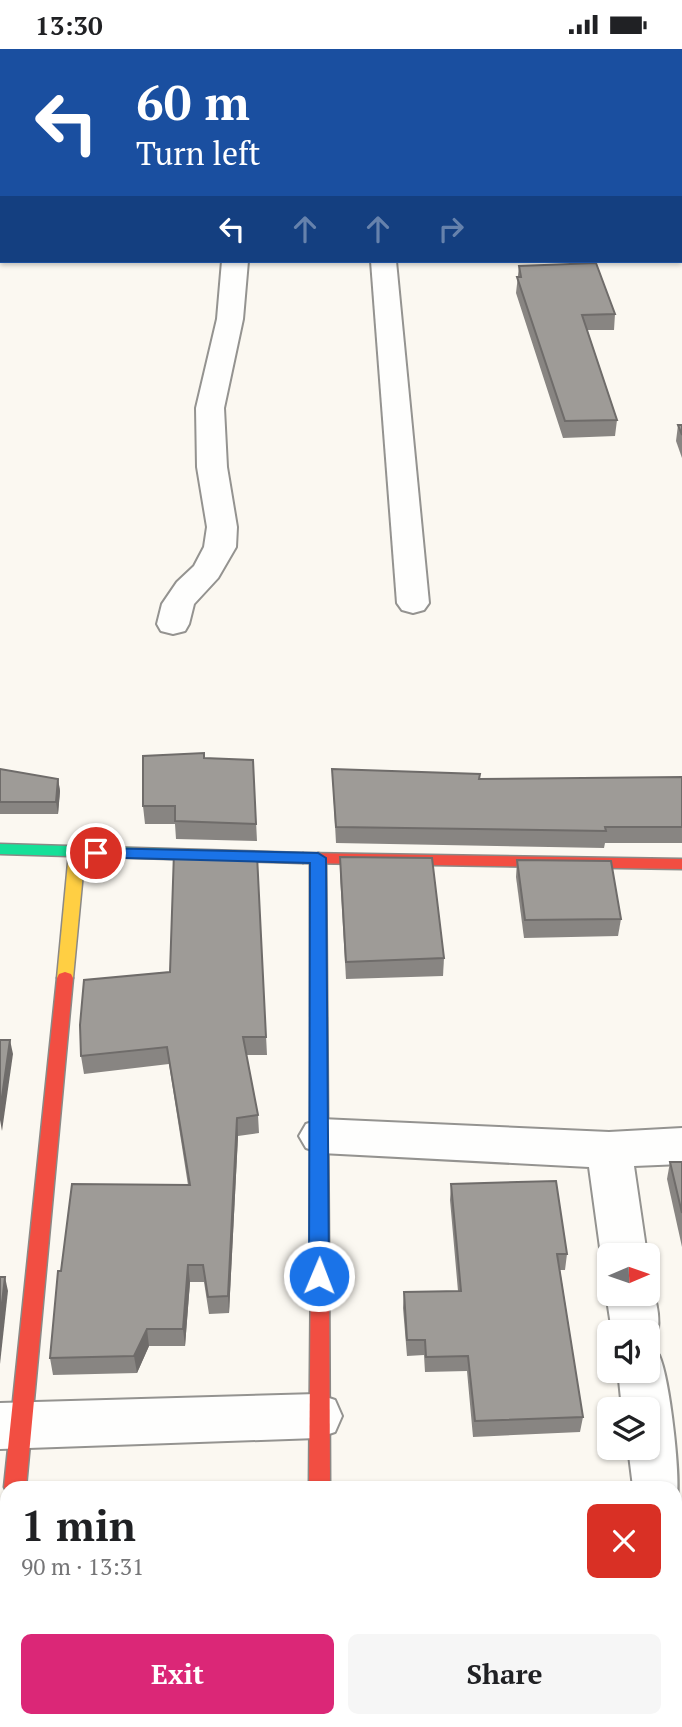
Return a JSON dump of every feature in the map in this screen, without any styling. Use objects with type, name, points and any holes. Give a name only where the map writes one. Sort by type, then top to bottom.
[{"type":"street","points":[[173,624],[178,604],[188,589],[207,571],[220,547],[222,527],[212,467],[210,408],[230,319],[235,263]]},
{"type":"street","points":[[383,263],[413,603]]},
{"type":"street","points":[[0,849],[603,865],[682,864]]},
{"type":"street","points":[[15,1481],[10,1426],[77,852]]},
{"type":"street","points":[[318,858],[321,1136],[317,1416],[319,1481]]},
{"type":"street","points":[[321,1136],[608,1150],[682,1146]]},
{"type":"street","points":[[608,1150],[622,1243]]},
{"type":"street","points":[[10,1426],[317,1416]]},
{"type":"street","points":[[655,1460],[658,1481]]},
{"type":"building","points":[[596,263],[615,314],[582,315],[617,420],[565,421],[517,277],[521,277],[519,266]]},
{"type":"building","points":[[204,753],[204,758],[253,760],[256,824],[175,821],[175,806],[143,806],[143,756]]},
{"type":"building","points":[[0,769],[58,779],[56,802],[0,802]]},
{"type":"building","points":[[332,769],[480,774],[479,779],[682,777],[682,827],[605,827],[606,831],[336,827]]},
{"type":"building","points":[[174,852],[257,855],[266,1037],[243,1037],[258,1115],[237,1118],[228,1296],[208,1297],[203,1265],[188,1265],[183,1329],[147,1329],[134,1356],[50,1358],[58,1271],[61,1271],[72,1184],[190,1185],[167,1047],[81,1056],[80,1025],[84,980],[170,972]]},
{"type":"building","points":[[340,857],[432,858],[444,958],[346,962]]},
{"type":"building","points":[[517,860],[611,861],[621,919],[525,920]]},
{"type":"building","points":[[0,1040],[10,1040],[0,1111]]},
{"type":"building","points":[[670,1162],[682,1162],[682,1213]]},
{"type":"building","points":[[556,1181],[567,1254],[557,1254],[583,1417],[475,1421],[468,1356],[426,1357],[425,1340],[407,1340],[404,1292],[461,1291],[451,1184]]},
{"type":"building","points":[[0,1277],[5,1277],[0,1320]]},
{"type":"traffic: fast","points":[[0,849],[303,858]]},
{"type":"traffic: fast","points":[[318,858],[320,1254]]},
{"type":"traffic: slow","points":[[65,978],[77,852]]},
{"type":"traffic: jam","points":[[303,858],[682,864]]},
{"type":"traffic: jam","points":[[16,1481],[65,978]]},
{"type":"traffic: jam","points":[[319,1481],[320,1254]]},
{"type":"route","points":[[96,853],[318,858],[321,1136],[319,1276]]}]
